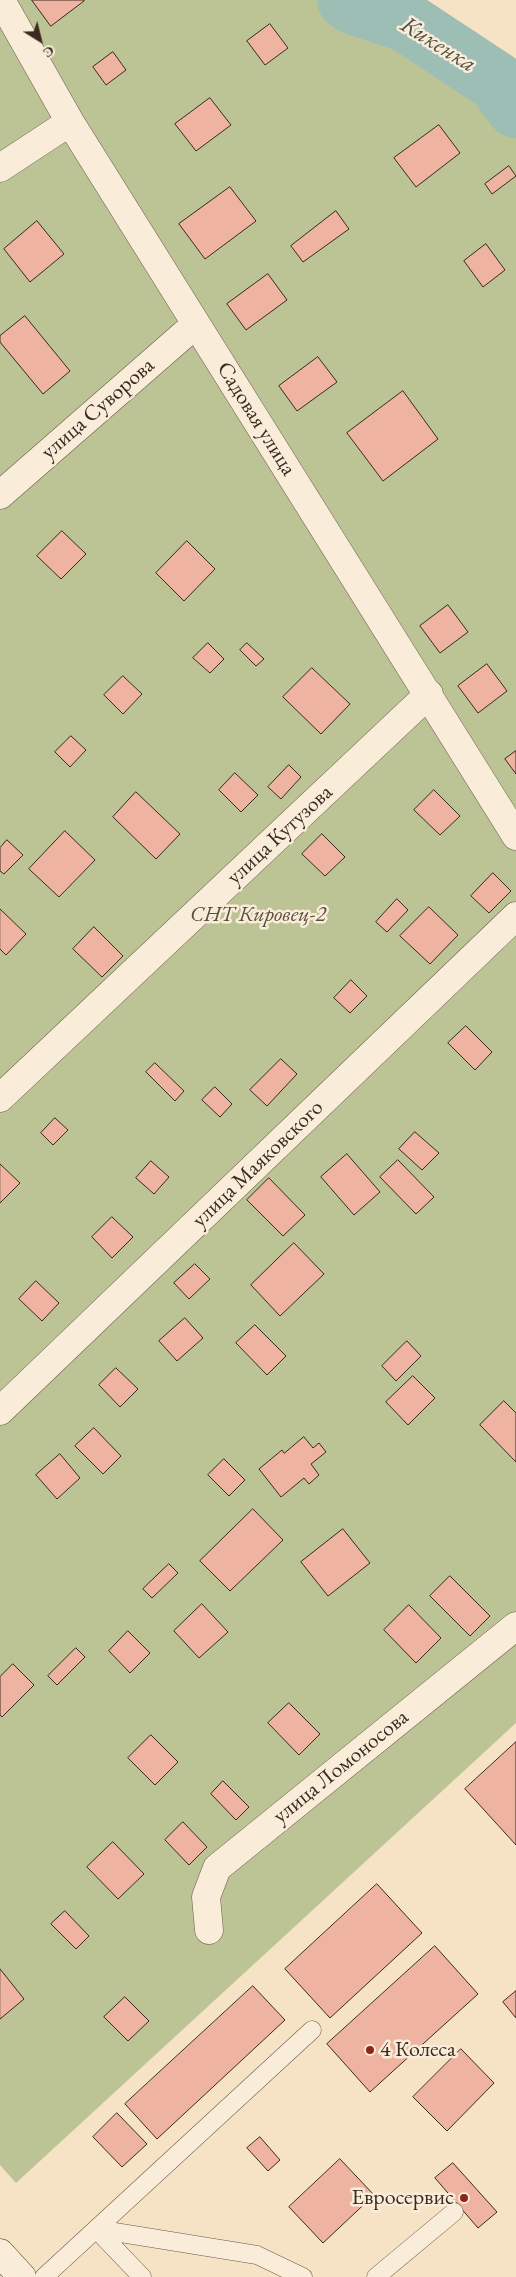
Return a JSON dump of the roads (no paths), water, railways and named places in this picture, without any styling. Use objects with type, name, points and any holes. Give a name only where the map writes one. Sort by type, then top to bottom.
[{"type":"street","name":"Садовая улица","points":[[2,0],[70,122],[516,836]]},
{"type":"street","points":[[0,168],[70,122]]},
{"type":"street","name":"улица Суворова","points":[[0,495],[196,324]]},
{"type":"street","name":"улица Кутузова","points":[[0,1098],[429,694]]},
{"type":"street","name":"улица Маяковского","points":[[0,1412],[516,916]]},
{"type":"street","name":"улица Ломоносова","points":[[209,1930],[206,1898],[217,1868],[516,1626]]},
{"type":"street","points":[[0,2252],[22,2277]]},
{"type":"lane","points":[[44,2277],[312,2030]]},
{"type":"lane","points":[[376,2277],[454,2212]]},
{"type":"lane","points":[[96,2229],[142,2277]]},
{"type":"lane","points":[[96,2229],[257,2255],[303,2277]]},
{"type":"waterway","name":"Кикенка","points":[[347,0],[355,5],[406,22],[497,82],[516,108]]},
{"type":"place","name":"4 Колеса","points":[[370,2050]]},
{"type":"place","name":"Евросервис","points":[[464,2198]]},
{"type":"park label","name":"СНТ Кировец-2","points":[[258,915]]}]
